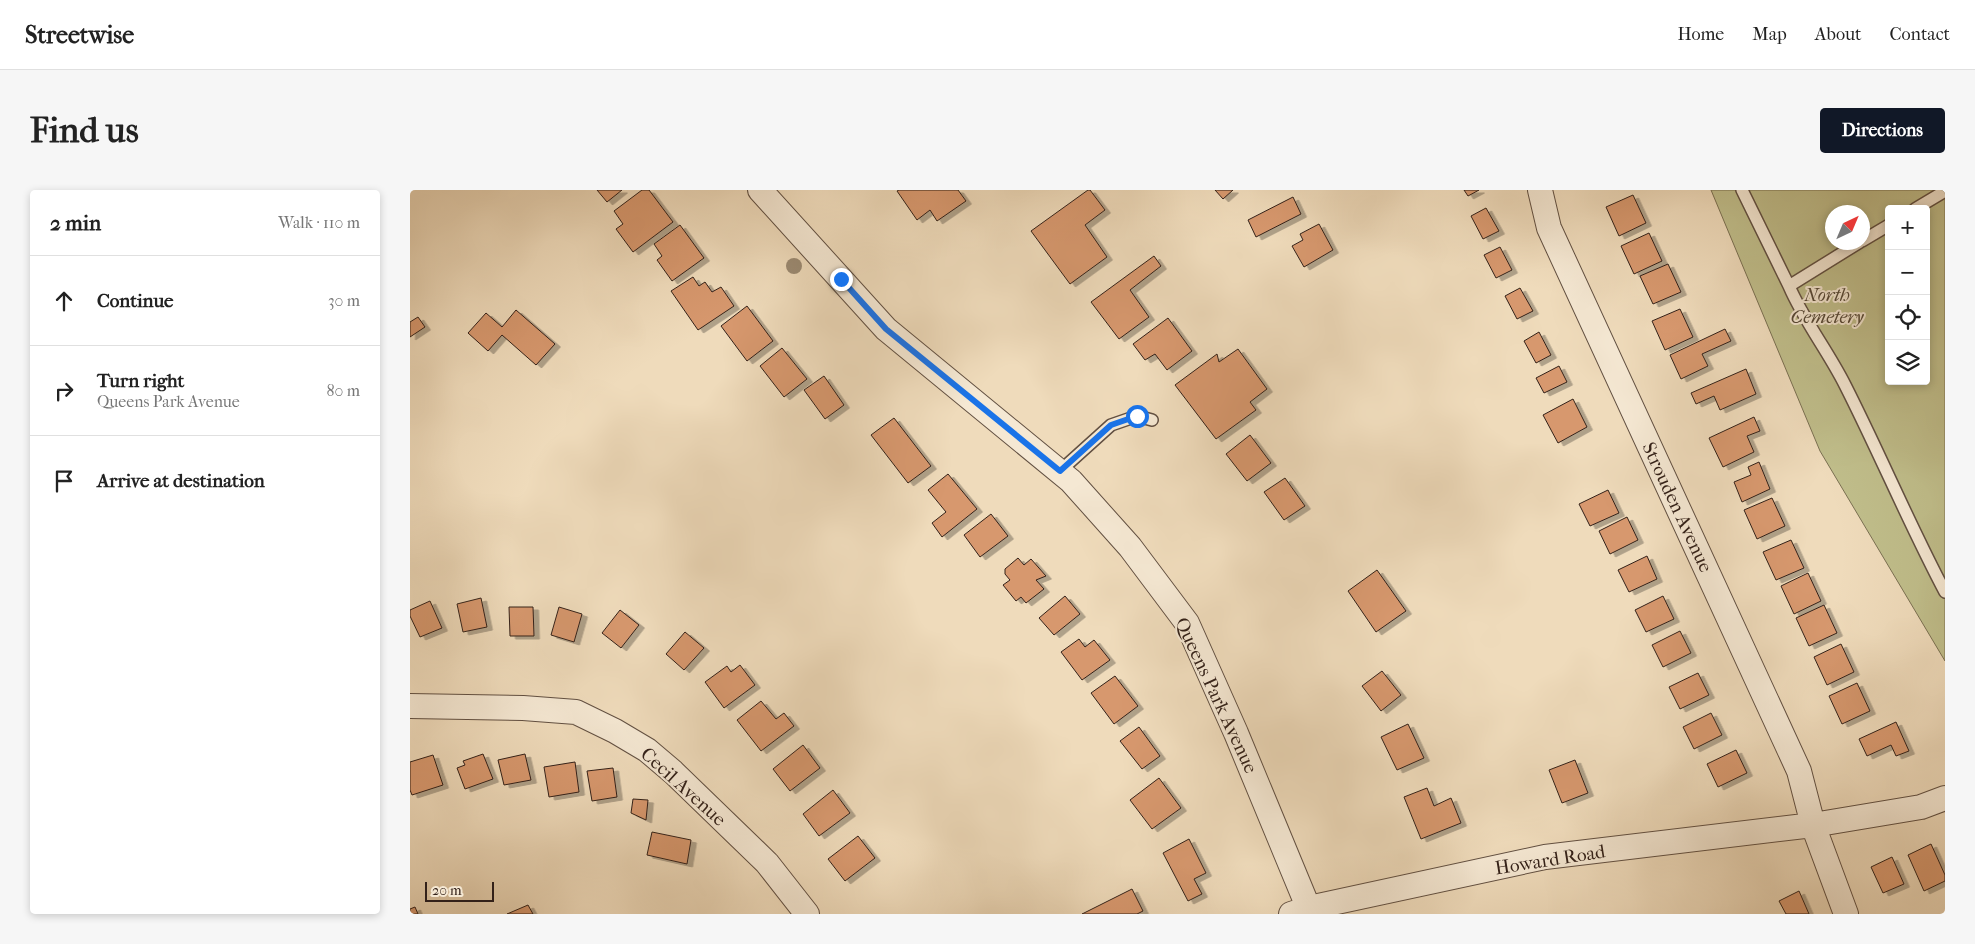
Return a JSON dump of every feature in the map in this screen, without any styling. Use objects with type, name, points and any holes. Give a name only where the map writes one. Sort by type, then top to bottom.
[{"type":"street","name":"Queens Park Avenue","points":[[760,190],[886,329],[1060,471],[1130,547],[1187,624],[1236,733],[1304,912]]},
{"type":"street","name":"Strouden Avenue","points":[[1540,190],[1549,228],[1799,771],[1813,825],[1846,914]]},
{"type":"street","name":"Cecil Avenue","points":[[410,706],[514,708],[576,712],[615,731],[647,750],[673,772],[768,863],[807,914]]},
{"type":"street","name":"Howard Road","points":[[1304,912],[1545,857],[1813,825],[1921,807],[1945,798]]},
{"type":"lane","points":[[1742,190],[1797,305],[1844,383],[1945,592]]},
{"type":"lane","points":[[1921,205],[1945,190]]},
{"type":"lane","points":[[1870,237],[1885,227]]},
{"type":"lane","points":[[1789,286],[1848,250]]},
{"type":"lane","points":[[1060,471],[1111,425],[1137,416],[1152,420]]},
{"type":"green space","name":"North Cemetery","points":[[1711,190],[1945,190],[1945,661],[1820,451]]},
{"type":"building","points":[[597,190],[622,190],[607,202]]},
{"type":"building","points":[[642,190],[649,190],[673,222],[633,252],[616,229],[623,224],[614,211]]},
{"type":"building","points":[[958,190],[966,201],[937,221],[930,210],[917,220],[897,191]]},
{"type":"building","points":[[1090,190],[1105,210],[1085,225],[1107,257],[1070,284],[1031,231]]},
{"type":"building","points":[[1215,190],[1233,190],[1223,199]]},
{"type":"building","points":[[1464,190],[1479,190],[1468,196]]},
{"type":"building","points":[[1633,195],[1646,223],[1619,236],[1606,207]]},
{"type":"building","points":[[1293,197],[1301,214],[1256,237],[1248,220]]},
{"type":"building","points":[[1486,208],[1499,231],[1483,239],[1471,216]]},
{"type":"building","points":[[1319,224],[1333,250],[1304,267],[1292,246],[1303,240],[1300,234]]},
{"type":"building","points":[[680,225],[704,258],[672,281],[657,260],[662,256],[654,244]]},
{"type":"building","points":[[1649,233],[1662,261],[1634,274],[1621,246]]},
{"type":"building","points":[[1500,247],[1512,270],[1496,278],[1484,255]]},
{"type":"building","points":[[1154,256],[1161,266],[1130,290],[1149,317],[1119,339],[1091,302]]},
{"type":"building","points":[[1668,264],[1681,292],[1653,304],[1640,276]]},
{"type":"building","points":[[693,277],[699,286],[705,282],[712,292],[721,287],[734,306],[698,330],[671,291]]},
{"type":"building","points":[[1520,288],[1533,311],[1517,319],[1505,296]]},
{"type":"building","points":[[747,306],[773,341],[747,361],[721,326]]},
{"type":"building","points":[[1680,309],[1693,337],[1665,350],[1652,321]]},
{"type":"building","points":[[516,310],[555,344],[536,365],[502,335],[488,351],[468,333],[486,313],[502,327]]},
{"type":"building","points":[[418,317],[425,327],[410,337],[410,322]]},
{"type":"building","points":[[1168,318],[1192,351],[1167,370],[1155,354],[1145,360],[1133,344]]},
{"type":"building","points":[[1725,329],[1731,341],[1702,354],[1708,366],[1681,379],[1670,355]]},
{"type":"building","points":[[1539,332],[1551,355],[1536,363],[1524,341]]},
{"type":"building","points":[[782,348],[807,379],[784,397],[760,366]]},
{"type":"building","points":[[1238,349],[1267,389],[1250,402],[1256,410],[1216,439],[1175,385],[1217,354],[1219,362]]},
{"type":"building","points":[[1559,366],[1567,382],[1544,393],[1536,378]]},
{"type":"building","points":[[1746,369],[1756,394],[1720,410],[1714,396],[1696,404],[1691,393]]},
{"type":"building","points":[[824,376],[844,405],[825,419],[804,390]]},
{"type":"building","points":[[1573,399],[1587,427],[1558,443],[1543,415]]},
{"type":"building","points":[[1754,417],[1760,431],[1747,436],[1754,452],[1723,467],[1709,438]]},
{"type":"building","points":[[894,418],[931,466],[908,483],[871,435]]},
{"type":"building","points":[[1250,435],[1271,463],[1247,481],[1226,454]]},
{"type":"building","points":[[1759,462],[1770,489],[1742,502],[1734,482],[1751,475],[1748,467]]},
{"type":"building","points":[[948,474],[977,509],[942,537],[932,523],[946,512],[928,490]]},
{"type":"building","points":[[1285,478],[1305,506],[1284,520],[1264,492]]},
{"type":"building","points":[[1608,490],[1619,513],[1590,526],[1579,504]]},
{"type":"building","points":[[1772,498],[1785,526],[1757,539],[1744,510]]},
{"type":"building","points":[[991,514],[1008,536],[980,557],[964,535]]},
{"type":"building","points":[[1627,517],[1638,540],[1610,554],[1599,531]]},
{"type":"building","points":[[1791,540],[1804,568],[1776,580],[1763,552]]},
{"type":"building","points":[[1647,556],[1657,579],[1629,592],[1618,570]]},
{"type":"building","points":[[1018,558],[1024,565],[1031,559],[1046,576],[1036,580],[1044,589],[1026,603],[1021,597],[1016,601],[1003,585],[1010,580],[1005,574],[1005,569]]},
{"type":"building","points":[[1377,570],[1406,611],[1376,632],[1348,591]]},
{"type":"building","points":[[1808,573],[1821,601],[1794,614],[1781,586]]},
{"type":"building","points":[[1065,596],[1080,614],[1054,635],[1039,618]]},
{"type":"building","points":[[1663,596],[1674,619],[1646,632],[1635,610]]},
{"type":"building","points":[[481,598],[487,627],[463,632],[457,604]]},
{"type":"building","points":[[430,601],[442,628],[420,637],[410,616],[410,610]]},
{"type":"building","points":[[1824,605],[1837,633],[1809,646],[1796,618]]},
{"type":"building","points":[[509,607],[533,607],[534,636],[510,636]]},
{"type":"building","points":[[559,607],[582,614],[574,642],[551,635]]},
{"type":"building","points":[[620,610],[639,625],[621,648],[602,633]]},
{"type":"building","points":[[1680,631],[1691,653],[1663,667],[1652,645]]},
{"type":"building","points":[[685,632],[704,648],[684,670],[666,654]]},
{"type":"building","points":[[1079,639],[1085,647],[1094,640],[1110,660],[1082,680],[1061,652]]},
{"type":"building","points":[[1841,644],[1854,672],[1827,685],[1814,657]]},
{"type":"building","points":[[740,665],[755,685],[724,708],[705,682],[727,666],[731,672]]},
{"type":"building","points":[[1382,671],[1401,695],[1381,711],[1362,686]]},
{"type":"building","points":[[1698,673],[1709,695],[1680,709],[1669,687]]},
{"type":"building","points":[[1115,676],[1138,706],[1114,724],[1091,693]]},
{"type":"building","points":[[1857,683],[1870,711],[1842,724],[1829,696]]},
{"type":"building","points":[[761,701],[776,719],[784,713],[794,726],[761,751],[737,720]]},
{"type":"building","points":[[1711,713],[1722,735],[1694,749],[1683,727]]},
{"type":"building","points":[[1896,722],[1909,751],[1896,756],[1891,745],[1867,756],[1859,739]]},
{"type":"building","points":[[1408,724],[1424,758],[1397,770],[1381,737]]},
{"type":"building","points":[[1139,727],[1160,756],[1142,769],[1120,741]]},
{"type":"building","points":[[803,745],[820,768],[790,791],[773,769]]},
{"type":"building","points":[[1736,750],[1747,773],[1718,787],[1707,764]]},
{"type":"building","points":[[483,754],[493,779],[465,789],[457,768],[465,765],[463,761]]},
{"type":"building","points":[[525,754],[531,780],[504,785],[498,760]]},
{"type":"building","points":[[433,755],[443,785],[412,795],[410,790],[410,762]]},
{"type":"building","points":[[1575,760],[1588,793],[1562,803],[1549,770]]},
{"type":"building","points":[[575,762],[579,792],[549,797],[544,767]]},
{"type":"building","points":[[613,768],[617,797],[592,801],[587,771]]},
{"type":"building","points":[[1159,778],[1181,808],[1152,829],[1130,800]]},
{"type":"building","points":[[1427,788],[1434,806],[1451,798],[1461,823],[1421,839],[1404,797]]},
{"type":"building","points":[[833,790],[850,813],[819,836],[803,814]]},
{"type":"building","points":[[633,799],[648,800],[646,820],[631,813]]},
{"type":"building","points":[[652,832],[691,840],[687,864],[647,855]]},
{"type":"building","points":[[858,836],[875,858],[845,881],[828,859]]},
{"type":"building","points":[[1189,839],[1206,873],[1194,879],[1202,894],[1188,901],[1163,853]]},
{"type":"building","points":[[1931,844],[1945,875],[1945,881],[1924,891],[1908,855]]},
{"type":"building","points":[[1892,857],[1904,884],[1883,893],[1871,867]]},
{"type":"building","points":[[1132,889],[1143,911],[1137,914],[1082,914]]},
{"type":"building","points":[[1799,891],[1809,914],[1786,914],[1779,901]]},
{"type":"building","points":[[528,905],[533,914],[507,914]]},
{"type":"building","points":[[415,907],[418,914],[410,914],[410,909]]},
{"type":"route","points":[[841,279],[886,329],[1060,471],[1111,425],[1137,416]]}]
